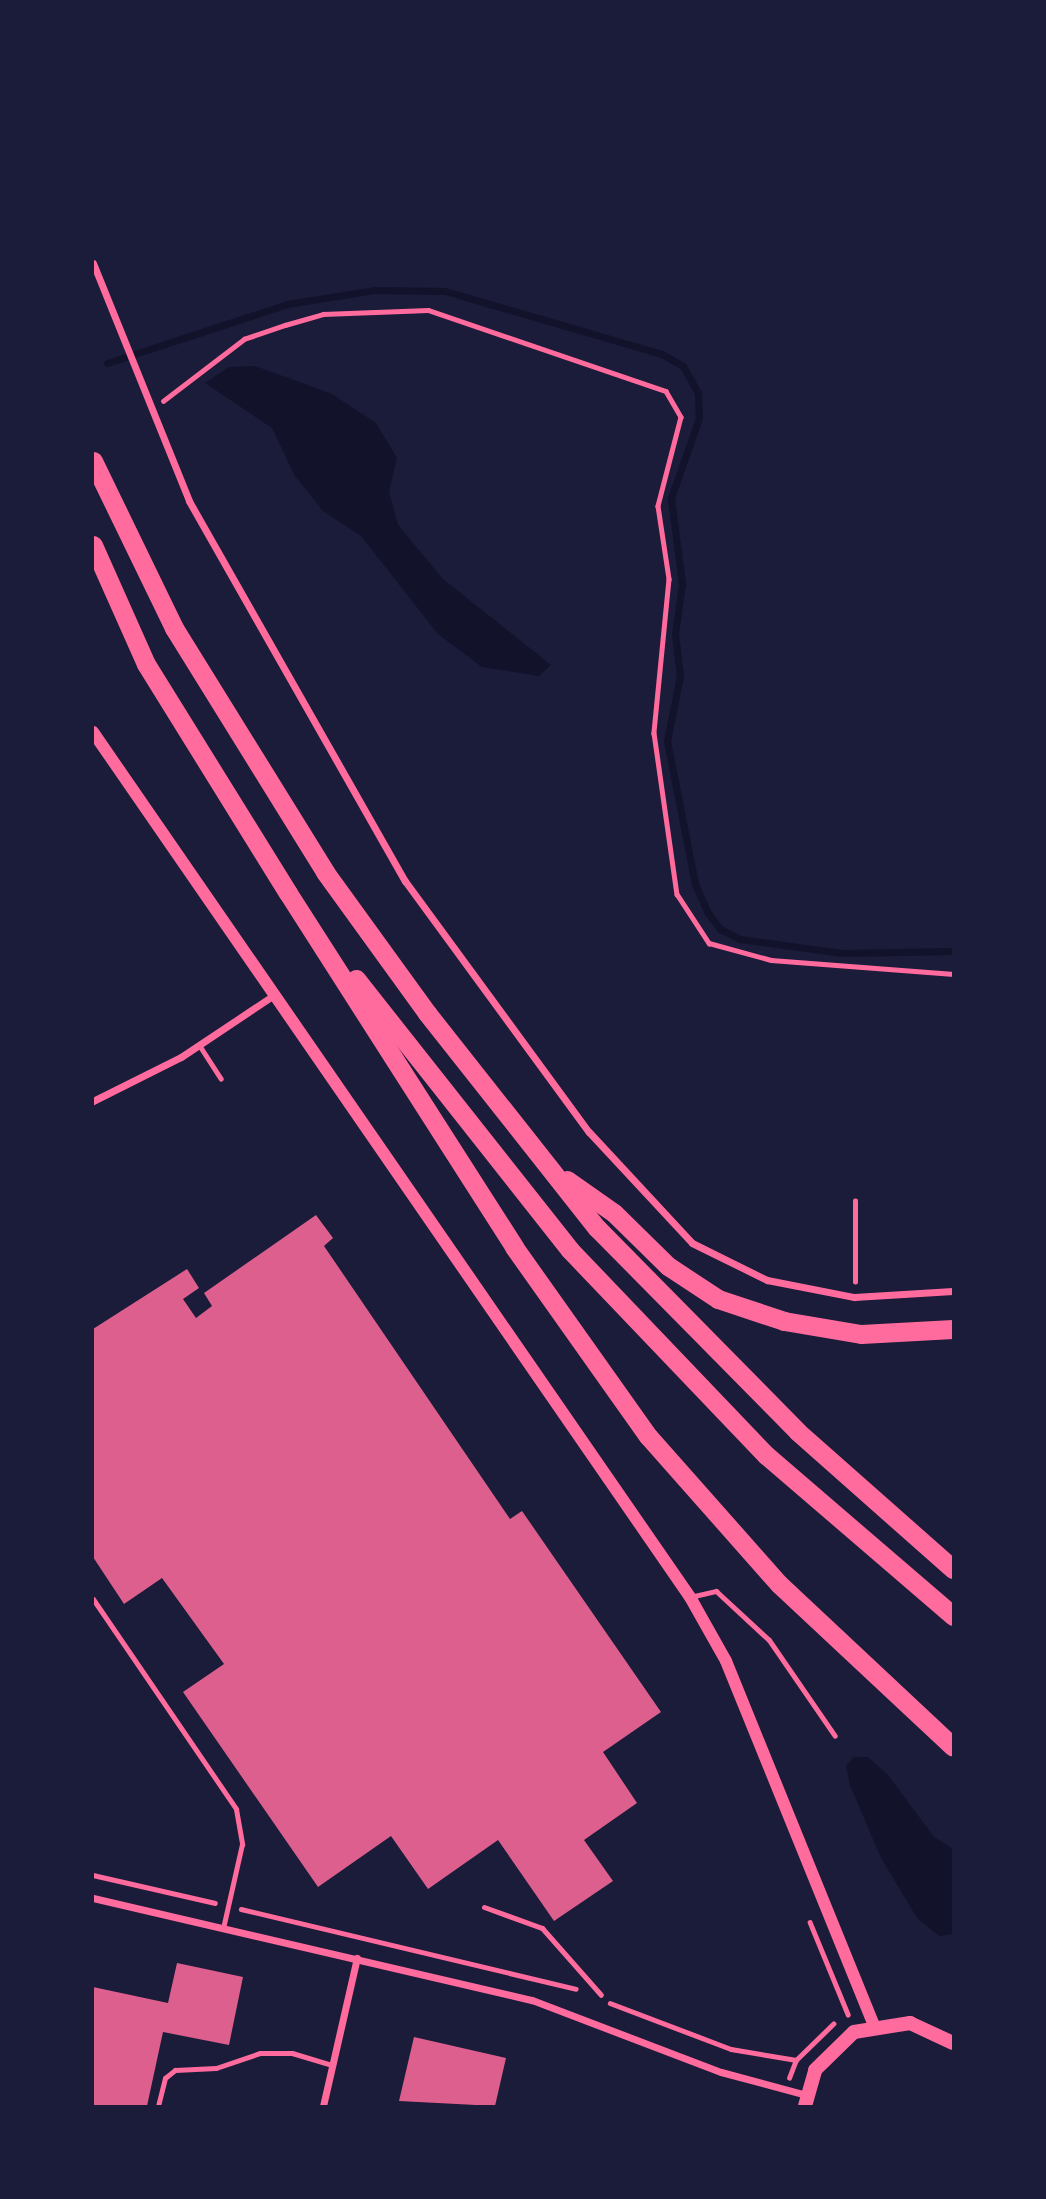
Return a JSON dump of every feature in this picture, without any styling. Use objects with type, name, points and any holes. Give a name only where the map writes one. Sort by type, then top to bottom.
[{"type":"highway","points":[[93,461],[174,628],[325,872],[547,1166],[597,1228],[798,1432],[953,1569]]},
{"type":"highway","points":[[93,545],[146,664],[288,893],[514,1247],[648,1436],[779,1584],[953,1747]]},
{"type":"highway","points":[[288,893],[570,1250],[766,1455],[953,1616]]},
{"type":"highway","points":[[547,1166],[718,1299],[784,1321],[861,1334],[953,1329]]},
{"type":"main road","points":[[806,2101],[832,2048],[874,2025],[910,2023],[953,2042]]},
{"type":"street","points":[[93,263],[189,501],[405,881],[589,1132],[692,1243],[767,1280],[855,1297],[953,1291]]},
{"type":"street","points":[[93,732],[690,1597],[726,1661],[874,2025]]},
{"type":"street","points":[[93,1101],[199,1045],[274,995]]},
{"type":"street","points":[[93,1898],[532,2000],[806,2101]]},
{"type":"street","points":[[323,2106],[357,1958]]},
{"type":"lane","points":[[199,1045],[221,1079]]},
{"type":"lane","points":[[690,1597],[716,1591],[769,1640],[835,1736]]},
{"type":"lane","points":[[93,1599],[239,1817],[242,1844],[223,1928]]},
{"type":"lane","points":[[484,1908],[542,1928],[601,1995]]},
{"type":"lane","points":[[158,2106],[165,2078],[175,2070],[216,2068],[260,2053],[292,2053],[332,2065]]},
{"type":"path","points":[[151,410],[244,340],[323,314],[428,310],[486,327],[666,391],[681,417],[658,506],[668,579],[653,733],[677,894],[709,943],[771,960],[953,974]]},
{"type":"path","points":[[855,1201],[855,1297]]},
{"type":"path","points":[[805,1908],[848,2015]]},
{"type":"shaded area","points":[[255,366],[332,394],[376,423],[397,458],[389,491],[398,525],[443,579],[551,665],[539,676],[482,667],[438,634],[361,536],[323,511],[295,476],[272,428],[205,383],[229,367]]},
{"type":"shaded area","points":[[854,1757],[868,1757],[888,1775],[934,1837],[953,1849],[953,1934],[939,1936],[917,1918],[881,1858],[850,1785],[846,1766]]},
{"type":"building","points":[[316,1215],[333,1238],[324,1246],[510,1519],[522,1511],[661,1712],[603,1752],[637,1803],[584,1840],[613,1881],[554,1921],[498,1840],[428,1889],[391,1836],[318,1887],[183,1692],[224,1664],[162,1578],[124,1604],[93,1557],[93,1329],[187,1269],[199,1288],[183,1299],[196,1318],[212,1306],[204,1293]]},
{"type":"building","points":[[177,1963],[243,1977],[229,2045],[163,2032],[147,2106],[93,2106],[93,1987],[168,2003]]},
{"type":"building","points":[[414,2037],[506,2058],[495,2106],[399,2101]]},
{"type":"waterway","points":[[107,363],[287,304],[374,290],[445,291],[662,354],[683,366],[698,393],[699,418],[671,498],[682,584],[675,634],[680,676],[667,741],[695,884],[708,913],[720,929],[740,939],[842,953],[953,951]]}]
